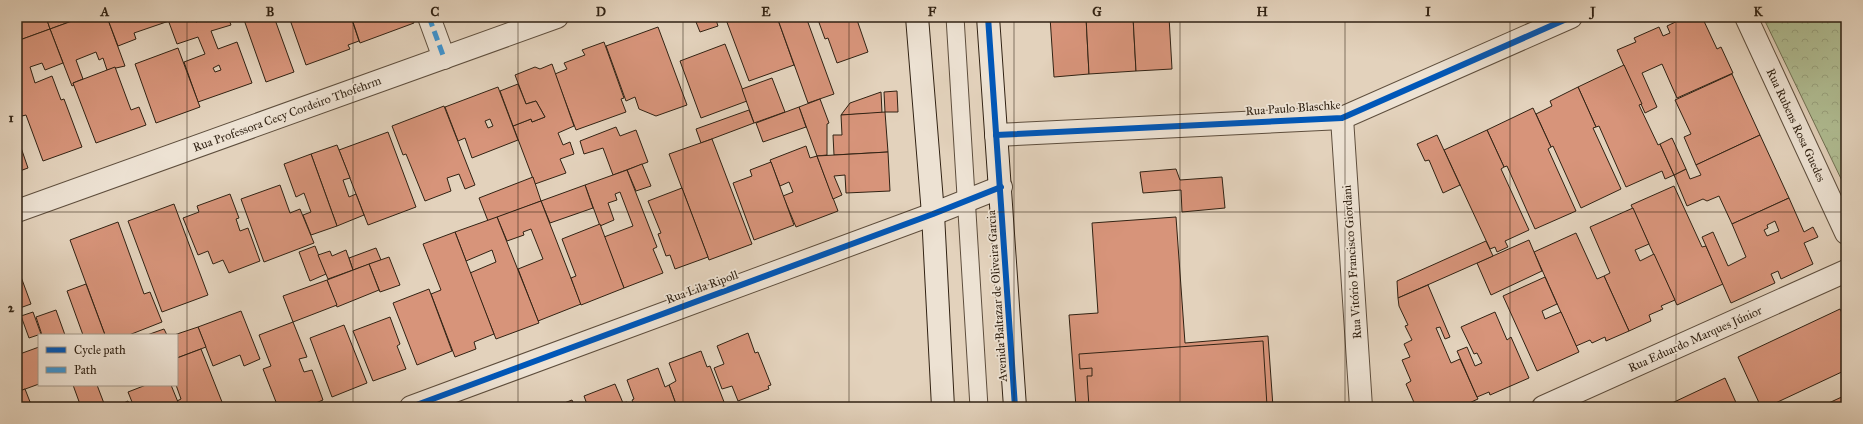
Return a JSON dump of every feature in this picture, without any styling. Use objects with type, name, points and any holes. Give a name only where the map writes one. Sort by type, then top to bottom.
[{"type":"street","points":[[429,17],[444,58]]},
{"type":"street","name":"Rua Professora Cecy Cordeiro Thofehrm","points":[[17,211],[557,17]]},
{"type":"street","points":[[917,17],[932,214],[944,407]]},
{"type":"street","name":"Avenida Baltazar de Oliveira Garcia","points":[[988,17],[1001,187],[1015,407]]},
{"type":"street","name":"Rua Paulo Blaschke","points":[[996,135],[1342,118],[1571,17]]},
{"type":"street","name":"Rua Rubens Rosa Guedes","points":[[1746,17],[1846,233]]},
{"type":"street","name":"Rua Vitório Francisco Giordani","points":[[1342,118],[1361,407]]},
{"type":"street","name":"Rua Lila Ripoll","points":[[411,407],[1001,187]]},
{"type":"street","name":"Rua Eduardo Marques Júnior","points":[[1543,407],[1846,271]]},
{"type":"lane","points":[[955,17],[979,407]]},
{"type":"green space","points":[[1763,17],[1846,17],[1846,189]]},
{"type":"building","points":[[34,17],[46,17],[50,29],[17,41],[17,23]]},
{"type":"building","points":[[46,17],[83,17],[50,29]]},
{"type":"building","points":[[83,17],[107,17],[125,66],[107,70],[103,58],[99,60],[96,52],[76,60],[83,79],[73,83],[74,85],[72,86],[50,29]]},
{"type":"building","points":[[107,17],[167,17],[169,21],[134,33],[136,39],[118,46]]},
{"type":"building","points":[[167,17],[194,17],[196,22],[203,19],[202,17],[228,17],[231,25],[211,31],[218,49],[237,42],[252,83],[198,102],[184,62],[205,54],[198,37],[177,44]],"holes":[[[219,65],[221,70],[215,72],[213,68]]]},
{"type":"building","points":[[243,17],[274,17],[294,72],[266,82]]},
{"type":"building","points":[[289,17],[351,17],[359,41],[348,45],[350,49],[306,65]]},
{"type":"building","points":[[357,17],[412,17],[414,23],[360,43],[352,19]]},
{"type":"building","points":[[694,17],[715,17],[718,26],[700,32]]},
{"type":"building","points":[[725,17],[777,17],[794,65],[749,81]]},
{"type":"building","points":[[777,17],[806,17],[834,94],[808,103]]},
{"type":"building","points":[[817,17],[856,17],[868,52],[837,63],[828,38],[825,39]]},
{"type":"building","points":[[1050,17],[1086,17],[1089,74],[1054,77]]},
{"type":"building","points":[[1086,17],[1133,17],[1136,71],[1089,74]]},
{"type":"building","points":[[1133,17],[1169,17],[1172,69],[1136,71]]},
{"type":"building","points":[[1686,17],[1702,17],[1717,49],[1721,47],[1733,73],[1677,98],[1662,64],[1642,73],[1657,107],[1645,113],[1617,50],[1636,42],[1634,38],[1659,27],[1663,36],[1670,33],[1667,26]]},
{"type":"building","points":[[658,27],[687,105],[656,116],[639,109],[635,97],[626,101],[606,46]]},
{"type":"building","points":[[50,29],[63,63],[45,70],[42,63],[30,67],[35,83],[52,76],[61,100],[64,99],[82,147],[43,161],[26,115],[22,116],[17,102],[17,41]]},
{"type":"building","points":[[604,42],[624,98],[621,99],[626,112],[576,130],[555,74],[567,69],[564,63],[585,55],[582,50]]},
{"type":"building","points":[[725,44],[747,101],[701,118],[680,61]]},
{"type":"building","points":[[178,48],[200,107],[156,123],[135,64]]},
{"type":"building","points":[[552,64],[574,126],[558,133],[563,145],[570,142],[574,154],[560,159],[566,173],[535,184],[513,126],[531,119],[532,122],[545,117],[536,101],[526,104],[515,75],[535,67],[540,69]]},
{"type":"building","points":[[1624,65],[1642,104],[1639,105],[1658,145],[1660,144],[1674,175],[1665,179],[1662,171],[1626,187],[1599,126],[1596,127],[1578,87]]},
{"type":"building","points":[[115,67],[131,110],[139,107],[146,125],[96,143],[73,83]]},
{"type":"building","points":[[1732,74],[1760,135],[1696,165],[1684,137],[1691,134],[1675,100]]},
{"type":"building","points":[[772,78],[785,112],[754,123],[742,89]]},
{"type":"building","points":[[518,84],[526,104],[536,101],[545,117],[532,122],[531,119],[513,126],[500,91]]},
{"type":"building","points":[[498,87],[518,140],[472,158],[465,138],[458,141],[445,107]],"holes":[[[490,119],[493,126],[488,128],[485,121]]]},
{"type":"building","points":[[1578,87],[1596,127],[1593,128],[1621,189],[1581,208],[1553,146],[1551,147],[1536,114],[1552,106],[1550,101]]},
{"type":"building","points":[[897,91],[898,112],[885,112],[884,92]]},
{"type":"building","points":[[881,92],[882,113],[841,115],[850,103]]},
{"type":"building","points":[[820,99],[829,123],[827,124],[827,155],[817,156],[799,107]]},
{"type":"building","points":[[444,106],[475,185],[465,189],[459,174],[447,178],[451,191],[425,201],[406,154],[403,155],[392,126]]},
{"type":"building","points":[[799,107],[806,127],[763,142],[756,123]]},
{"type":"building","points":[[1533,108],[1551,147],[1548,149],[1576,211],[1535,229],[1507,166],[1504,167],[1487,130]]},
{"type":"building","points":[[749,110],[754,123],[701,143],[696,129]]},
{"type":"building","points":[[885,112],[888,152],[834,155],[833,135],[842,135],[841,115]]},
{"type":"building","points":[[616,127],[620,136],[636,130],[648,162],[613,175],[603,148],[584,154],[580,141]]},
{"type":"building","points":[[1487,130],[1504,167],[1501,169],[1529,230],[1505,241],[1508,247],[1497,252],[1495,247],[1490,249],[1444,150]]},
{"type":"building","points":[[388,132],[416,207],[368,225],[339,150]]},
{"type":"building","points":[[1437,135],[1460,185],[1443,193],[1429,160],[1425,161],[1417,144]]},
{"type":"building","points":[[1760,135],[1789,198],[1732,224],[1719,196],[1707,201],[1703,199],[1687,206],[1674,175],[1686,169],[1690,179],[1701,175],[1696,165]]},
{"type":"building","points":[[17,136],[28,168],[17,172]]},
{"type":"building","points":[[1672,138],[1686,169],[1674,175],[1660,144]]},
{"type":"building","points":[[712,139],[752,244],[709,260],[669,154]]},
{"type":"building","points":[[337,145],[350,178],[343,180],[349,197],[356,194],[364,215],[337,226],[311,154]]},
{"type":"building","points":[[806,146],[810,158],[817,156],[838,211],[796,227],[783,196],[793,192],[789,182],[780,186],[770,160]]},
{"type":"building","points":[[888,152],[890,191],[846,193],[845,175],[834,176],[842,195],[833,199],[817,156]]},
{"type":"building","points":[[311,154],[337,226],[311,235],[303,215],[311,212],[304,193],[296,197],[284,164]]},
{"type":"building","points":[[771,162],[794,225],[754,240],[733,183],[752,176],[750,170]]},
{"type":"building","points":[[642,164],[651,186],[636,191],[627,170]]},
{"type":"building","points":[[1176,169],[1180,180],[1222,177],[1225,208],[1182,212],[1181,190],[1143,193],[1140,172]]},
{"type":"building","points":[[627,170],[657,247],[653,249],[663,273],[624,288],[604,237],[633,226],[620,192],[615,194],[617,200],[608,203],[614,220],[600,226],[585,185]]},
{"type":"building","points":[[533,177],[541,201],[488,221],[479,198]]},
{"type":"building","points":[[280,185],[290,213],[300,209],[314,243],[264,262],[241,199]]},
{"type":"building","points":[[585,185],[593,208],[550,223],[541,201]]},
{"type":"building","points":[[1674,186],[1702,247],[1706,246],[1723,284],[1677,305],[1631,205]]},
{"type":"building","points":[[682,188],[708,257],[675,269],[670,255],[666,256],[658,234],[661,233],[648,201]]},
{"type":"building","points":[[230,194],[239,218],[236,219],[240,231],[248,228],[260,261],[229,273],[223,260],[213,264],[208,251],[198,255],[183,218],[199,212],[197,206]]},
{"type":"building","points":[[1789,198],[1804,232],[1813,227],[1818,237],[1804,243],[1813,264],[1781,279],[1778,271],[1771,274],[1775,283],[1731,303],[1702,237],[1713,232],[1728,266],[1746,257],[1732,224]],"holes":[[[1775,221],[1779,231],[1767,236],[1764,230],[1768,228],[1767,225]]]},
{"type":"building","points":[[541,201],[581,304],[538,321],[518,269],[543,259],[531,229],[523,232],[524,235],[507,241],[497,217]]},
{"type":"building","points":[[174,204],[208,295],[162,312],[128,221]]},
{"type":"building","points":[[1633,208],[1649,244],[1635,250],[1640,261],[1654,254],[1675,300],[1661,306],[1663,309],[1649,315],[1651,321],[1629,331],[1604,276],[1610,273],[1590,227]]},
{"type":"building","points":[[497,217],[539,323],[496,339],[470,273],[496,262],[492,250],[466,261],[455,232]]},
{"type":"building","points":[[1176,217],[1185,343],[1268,336],[1273,407],[1076,407],[1069,315],[1098,313],[1092,223]]},
{"type":"building","points":[[118,222],[144,294],[150,292],[162,322],[132,334],[105,334],[70,240]]},
{"type":"building","points":[[600,224],[624,288],[581,305],[571,278],[576,276],[562,239]]},
{"type":"building","points":[[455,232],[494,334],[474,342],[476,349],[455,357],[431,294],[441,290],[423,244]]},
{"type":"building","points":[[1576,233],[1597,279],[1604,276],[1629,331],[1606,341],[1605,337],[1592,343],[1590,340],[1576,346],[1534,252]]},
{"type":"building","points":[[1529,240],[1542,271],[1491,295],[1477,263]]},
{"type":"building","points":[[1486,241],[1493,256],[1398,298],[1397,281]]},
{"type":"building","points":[[315,246],[326,274],[310,281],[299,252]]},
{"type":"building","points":[[376,248],[381,260],[353,270],[349,258]]},
{"type":"building","points":[[346,250],[353,270],[328,279],[318,255],[330,251],[332,256]]},
{"type":"building","points":[[389,257],[400,285],[380,292],[369,264]]},
{"type":"building","points":[[369,264],[379,290],[337,307],[327,280]]},
{"type":"building","points":[[17,266],[31,304],[17,309]]},
{"type":"building","points":[[1545,277],[1557,304],[1542,311],[1545,319],[1561,312],[1579,352],[1537,371],[1503,296]]},
{"type":"building","points":[[327,280],[337,305],[293,322],[283,296]]},
{"type":"building","points":[[86,284],[105,334],[83,334],[67,291]]},
{"type":"building","points":[[1428,285],[1450,337],[1445,339],[1440,327],[1436,328],[1451,363],[1460,359],[1478,399],[1460,407],[1416,407],[1406,384],[1411,381],[1402,360],[1410,357],[1404,344],[1412,340],[1405,326],[1408,325],[1399,306],[1398,298]]},
{"type":"building","points":[[429,289],[452,351],[417,365],[393,303]]},
{"type":"building","points":[[1840,309],[1846,321],[1846,370],[1767,407],[1761,407],[1738,357]]},
{"type":"building","points":[[56,310],[65,334],[42,334],[36,317]]},
{"type":"building","points":[[241,311],[260,359],[244,366],[240,355],[213,366],[198,327]]},
{"type":"building","points":[[33,312],[41,334],[29,338],[21,316]]},
{"type":"building","points":[[1495,312],[1507,340],[1511,337],[1529,378],[1490,395],[1489,392],[1477,397],[1457,351],[1467,347],[1475,366],[1482,363],[1477,353],[1474,354],[1461,327]]},
{"type":"building","points":[[390,317],[400,344],[397,346],[406,369],[373,381],[353,331]]},
{"type":"building","points":[[293,322],[307,357],[299,359],[304,372],[312,370],[323,400],[306,407],[278,407],[263,369],[271,366],[259,335]]},
{"type":"building","points":[[344,325],[367,383],[332,397],[310,338]]},
{"type":"building","points":[[198,327],[206,347],[178,358],[177,334]]},
{"type":"building","points":[[164,329],[166,334],[150,334]]},
{"type":"building","points":[[748,333],[755,353],[758,352],[771,385],[768,386],[769,389],[738,401],[732,386],[722,389],[714,368],[724,364],[717,346]]},
{"type":"building","points":[[1263,341],[1267,406],[1089,407],[1087,376],[1092,376],[1092,368],[1080,369],[1079,354]]},
{"type":"building","points":[[38,347],[38,384],[17,392],[17,355]]},
{"type":"building","points":[[201,349],[224,407],[180,407],[177,401],[181,399],[176,386],[178,386],[178,358]]},
{"type":"building","points":[[701,351],[707,367],[710,366],[726,407],[677,407],[669,385],[676,381],[669,363]]},
{"type":"building","points":[[658,368],[665,387],[669,385],[677,407],[635,407],[632,400],[634,399],[627,380]]},
{"type":"building","points":[[1725,378],[1738,407],[1674,407],[1672,403]]},
{"type":"building","points":[[615,384],[623,403],[627,402],[629,407],[588,407],[584,396]]},
{"type":"building","points":[[73,386],[97,386],[105,406],[109,404],[110,407],[81,407]]},
{"type":"building","points":[[143,386],[171,386],[180,407],[134,407],[128,392]]},
{"type":"building","points":[[25,389],[32,407],[17,407],[17,392]]},
{"type":"building","points":[[1846,395],[1846,407],[1820,407]]},
{"type":"building","points":[[572,400],[575,407],[554,407]]},
{"type":"building","points":[[128,401],[131,407],[115,407]]},
{"type":"marked path","points":[[429,17],[444,58]]},
{"type":"cycle path","points":[[988,17],[1015,407]]},
{"type":"cycle path","points":[[996,135],[1342,118],[1571,17]]},
{"type":"cycle path","points":[[411,407],[933,214],[1001,187]]}]
